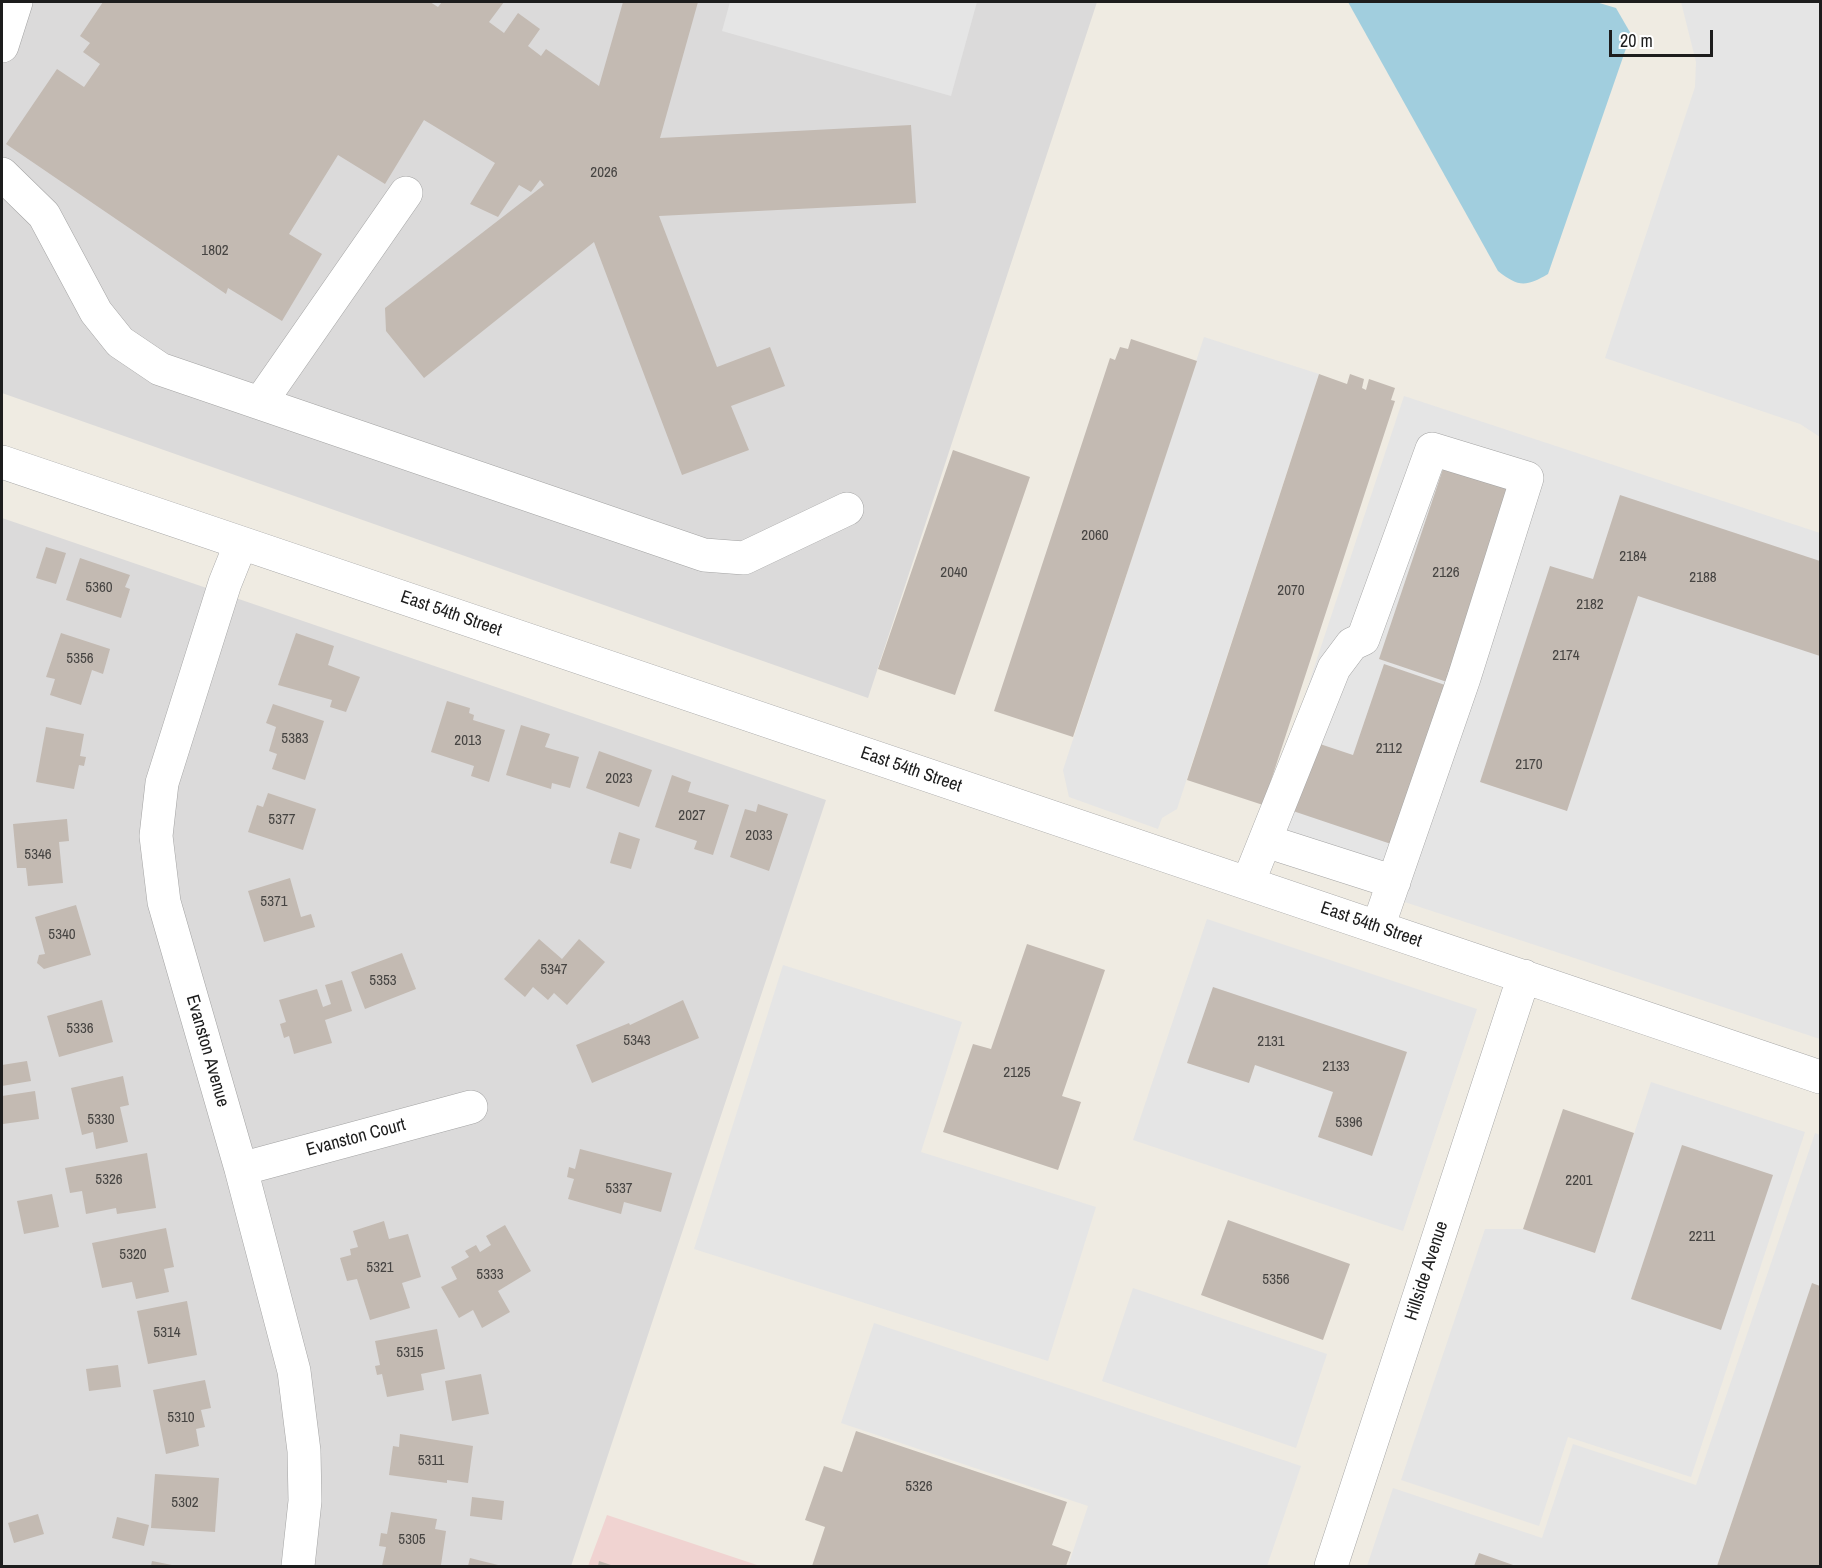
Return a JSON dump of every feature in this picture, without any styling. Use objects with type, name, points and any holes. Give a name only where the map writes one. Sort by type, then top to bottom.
[{"type":"street","points":[[2,45],[16,2]]},
{"type":"street","points":[[2,174],[44,215],[96,312],[120,342],[160,369],[704,555],[744,558],[847,509]]},
{"type":"street","points":[[260,403],[406,193]]},
{"type":"street","points":[[1248,883],[1334,668],[1352,644],[1363,639],[1432,449],[1527,478],[1464,678],[1378,927]]},
{"type":"street","name":"East 54th Street","points":[[2,462],[1821,1077]]},
{"type":"street","name":"Evanston Avenue","points":[[241,543],[225,583],[162,783],[156,836],[164,902],[287,1339],[299,1404],[305,1485],[298,1566]]},
{"type":"street","points":[[1266,841],[1394,882]]},
{"type":"street","name":"Hillside Avenue","points":[[1331,1566],[1524,976]]},
{"type":"street","name":"Evanston Court","points":[[241,1170],[471,1107]]},
{"type":"shaded area","points":[[2,2],[1097,2],[868,698],[2,393]]},
{"type":"shaded area","points":[[730,2],[977,2],[951,96],[722,31]]},
{"type":"shaded area","points":[[1681,2],[1820,2],[1820,437],[1800,424],[1605,358],[1695,87],[1696,62]]},
{"type":"shaded area","points":[[1204,337],[1319,374],[1177,809],[1162,818],[1158,829],[1069,797],[1063,770]]},
{"type":"shaded area","points":[[1404,396],[1820,533],[1820,1039],[1253,852]]},
{"type":"shaded area","points":[[2,518],[826,800],[571,1566],[2,1566]]},
{"type":"shaded area","points":[[1207,919],[1477,1009],[1403,1231],[1133,1140]]},
{"type":"shaded area","points":[[783,965],[962,1022],[921,1152],[1096,1207],[1048,1361],[694,1249]]},
{"type":"shaded area","points":[[1651,1082],[1805,1132],[1691,1477],[1568,1437],[1539,1526],[1401,1480],[1485,1229],[1523,1229],[1595,1253]]},
{"type":"shaded area","points":[[1815,1133],[1820,1135],[1820,1286],[1812,1284],[1717,1566],[1367,1566],[1393,1488],[1542,1538],[1573,1444],[1696,1485]]},
{"type":"shaded area","points":[[1133,1288],[1327,1354],[1296,1448],[1102,1381]]},
{"type":"shaded area","points":[[874,1323],[1301,1466],[1267,1566],[1068,1566],[1088,1506],[841,1423]]},
{"type":"shaded area","points":[[607,1515],[760,1566],[588,1566]]},
{"type":"water","points":[[1348,2],[1596,2],[1616,8],[1631,34],[1548,274],[1534,281],[1522,283],[1511,280],[1498,271]]},
{"type":"building","points":[[103,2],[430,2],[438,7],[442,2],[504,2],[489,22],[504,33],[518,13],[540,29],[528,46],[541,56],[546,49],[599,86],[623,2],[698,2],[660,138],[911,125],[916,203],[659,216],[717,367],[770,347],[785,386],[731,406],[749,450],[682,475],[594,242],[424,378],[386,331],[385,308],[544,185],[540,180],[531,192],[519,185],[498,217],[470,204],[495,163],[424,120],[385,184],[338,155],[289,234],[322,254],[282,321],[228,288],[226,294],[6,144],[57,69],[84,87],[100,64],[83,52],[90,43],[80,36]]},
{"type":"building","points":[[1131,339],[1197,361],[1073,737],[994,711],[1110,358],[1115,360],[1120,347],[1128,349]]},
{"type":"building","points":[[1319,374],[1347,384],[1350,374],[1364,379],[1362,388],[1366,390],[1369,379],[1395,388],[1391,400],[1395,401],[1263,805],[1187,780]]},
{"type":"building","points":[[953,450],[1030,477],[955,695],[878,669]]},
{"type":"building","points":[[1445,463],[1514,486],[1447,682],[1379,659]]},
{"type":"building","points":[[1620,495],[1820,561],[1820,656],[1638,596],[1567,811],[1480,782],[1550,566],[1593,579]]},
{"type":"building","points":[[46,547],[66,553],[56,584],[36,578]]},
{"type":"building","points":[[80,558],[130,575],[125,587],[130,589],[121,618],[66,600]]},
{"type":"building","points":[[61,633],[110,649],[103,674],[92,670],[81,705],[50,695],[55,679],[46,677]]},
{"type":"building","points":[[296,633],[334,646],[328,665],[360,677],[346,712],[330,707],[332,700],[278,685]]},
{"type":"building","points":[[1384,664],[1445,685],[1391,844],[1293,811],[1317,743],[1353,755]]},
{"type":"building","points":[[447,701],[470,708],[469,713],[474,715],[473,720],[505,730],[489,782],[471,776],[474,766],[431,752]]},
{"type":"building","points":[[273,704],[324,721],[305,780],[272,769],[277,754],[269,751],[276,727],[266,723]]},
{"type":"building","points":[[521,725],[550,734],[545,747],[579,757],[570,788],[552,783],[551,789],[506,775]]},
{"type":"building","points":[[46,727],[84,734],[80,756],[86,757],[84,766],[79,765],[74,789],[36,782]]},
{"type":"building","points":[[599,751],[652,770],[639,807],[586,788]]},
{"type":"building","points":[[672,775],[691,782],[688,792],[729,805],[713,855],[694,849],[697,841],[655,827]]},
{"type":"building","points":[[268,793],[316,809],[303,850],[248,832],[257,805],[263,807]]},
{"type":"building","points":[[758,804],[788,814],[769,871],[730,857],[745,809],[756,812]]},
{"type":"building","points":[[67,819],[69,841],[59,842],[63,883],[28,886],[26,868],[17,868],[13,824]]},
{"type":"building","points":[[619,832],[640,839],[631,869],[610,863]]},
{"type":"building","points":[[290,878],[301,917],[311,914],[315,927],[264,942],[248,891]]},
{"type":"building","points":[[76,905],[91,955],[44,969],[37,963],[39,955],[45,954],[35,917]]},
{"type":"building","points":[[539,939],[562,959],[579,939],[605,962],[567,1005],[554,993],[548,1000],[533,987],[525,997],[504,979]]},
{"type":"building","points":[[1027,944],[1105,970],[1062,1096],[1081,1102],[1058,1170],[943,1132],[973,1044],[991,1049]]},
{"type":"building","points":[[402,953],[416,989],[365,1009],[351,972]]},
{"type":"building","points":[[342,980],[352,1011],[325,1020],[332,1043],[294,1054],[289,1036],[284,1038],[280,1024],[286,1022],[279,1000],[317,989],[323,1007],[331,1004],[325,985]]},
{"type":"building","points":[[1213,987],[1407,1052],[1372,1156],[1318,1137],[1333,1092],[1255,1065],[1249,1083],[1187,1063]]},
{"type":"building","points":[[102,1000],[113,1042],[59,1057],[47,1016]]},
{"type":"building","points":[[683,1000],[699,1038],[592,1083],[576,1045],[629,1023],[630,1025]]},
{"type":"building","points":[[27,1061],[31,1081],[2,1086],[2,1065]]},
{"type":"building","points":[[123,1076],[129,1105],[120,1107],[128,1142],[96,1149],[93,1132],[82,1135],[71,1088]]},
{"type":"building","points":[[35,1091],[39,1119],[3,1124],[2,1096]]},
{"type":"building","points":[[1563,1109],[1634,1133],[1595,1253],[1523,1229]]},
{"type":"building","points":[[1682,1145],[1773,1175],[1721,1330],[1631,1299]]},
{"type":"building","points":[[580,1149],[672,1173],[661,1212],[624,1202],[621,1214],[568,1199],[574,1179],[567,1177],[569,1167],[575,1169]]},
{"type":"building","points":[[147,1153],[156,1208],[117,1214],[116,1208],[86,1214],[82,1191],[70,1193],[65,1168]]},
{"type":"building","points":[[52,1194],[59,1227],[24,1234],[17,1201]]},
{"type":"building","points":[[1228,1220],[1350,1264],[1323,1340],[1201,1295]]},
{"type":"building","points":[[384,1221],[389,1239],[408,1234],[421,1277],[402,1283],[410,1308],[370,1320],[357,1279],[347,1281],[340,1258],[351,1255],[350,1249],[358,1247],[353,1231]]},
{"type":"building","points":[[505,1225],[531,1271],[498,1291],[510,1312],[482,1328],[473,1310],[459,1318],[441,1287],[457,1279],[451,1267],[469,1257],[465,1251],[476,1245],[480,1252],[491,1245],[486,1236]]},
{"type":"building","points":[[166,1228],[174,1267],[164,1269],[169,1292],[136,1299],[132,1282],[102,1288],[92,1243]]},
{"type":"building","points":[[1812,1283],[1820,1286],[1820,1566],[1717,1566]]},
{"type":"building","points":[[187,1301],[197,1355],[148,1364],[137,1311]]},
{"type":"building","points":[[437,1329],[445,1369],[421,1374],[424,1390],[387,1397],[382,1374],[377,1375],[375,1366],[380,1365],[375,1341]]},
{"type":"building","points":[[118,1365],[121,1387],[89,1391],[86,1369]]},
{"type":"building","points":[[481,1374],[489,1414],[452,1421],[445,1381]]},
{"type":"building","points":[[205,1380],[211,1408],[201,1410],[205,1427],[196,1429],[199,1446],[166,1454],[153,1390]]},
{"type":"building","points":[[856,1431],[1067,1502],[1052,1545],[1071,1552],[1066,1566],[812,1566],[825,1527],[805,1520],[824,1466],[842,1472]]},
{"type":"building","points":[[400,1434],[473,1446],[468,1483],[447,1480],[447,1483],[389,1475],[393,1446],[399,1447]]},
{"type":"building","points":[[155,1474],[219,1478],[215,1532],[151,1528]]},
{"type":"building","points":[[472,1497],[504,1501],[502,1520],[470,1516]]},
{"type":"building","points":[[391,1512],[437,1519],[435,1529],[446,1531],[441,1565],[382,1566],[386,1547],[379,1546],[381,1533],[387,1534]]},
{"type":"building","points":[[38,1514],[44,1534],[14,1543],[8,1523]]},
{"type":"building","points":[[117,1517],[149,1525],[144,1546],[112,1538]]},
{"type":"building","points":[[1479,1553],[1516,1566],[1474,1566]]},
{"type":"building","points":[[470,1558],[502,1566],[468,1566]]},
{"type":"building","points":[[152,1561],[172,1565],[172,1566],[151,1566]]},
{"type":"building","points":[[599,1561],[614,1566],[598,1566]]}]
